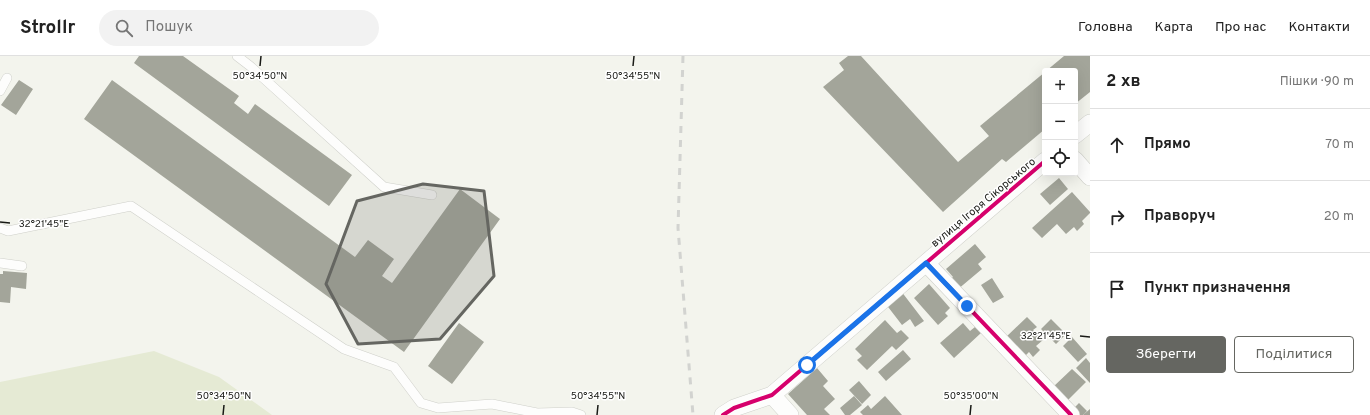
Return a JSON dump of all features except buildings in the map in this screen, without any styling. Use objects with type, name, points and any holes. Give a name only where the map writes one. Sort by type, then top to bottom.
[{"type":"street","points":[[1078,132],[1090,122]]},
{"type":"street","points":[[1078,163],[1090,177]]},
{"type":"street","name":"вулиця Ігоря Сікорського","points":[[723,415],[734,408],[772,395],[1042,164]]},
{"type":"street","points":[[926,263],[1071,415]]},
{"type":"street","points":[[772,395],[790,415]]},
{"type":"lane","points":[[237,56],[256,71],[384,187],[432,195]]},
{"type":"lane","points":[[0,91],[7,78]]},
{"type":"lane","points":[[0,228],[8,231],[131,206],[344,349],[394,367],[421,403],[438,408],[492,404],[537,413],[572,412],[580,415]]},
{"type":"lane","points":[[0,263],[22,266]]},
{"type":"highlighted area","points":[[423,184],[484,191],[494,276],[440,339],[358,344],[326,284],[357,201]]},
{"type":"green space","points":[[154,351],[219,377],[272,415],[0,415],[0,382]]},
{"type":"railway","points":[[683,56],[678,228],[693,415]]},
{"type":"cycle path","points":[[723,415],[734,408],[772,395],[1042,164]]},
{"type":"cycle path","points":[[926,263],[1071,415]]},
{"type":"route","points":[[807,365],[926,263],[967,306]]}]
